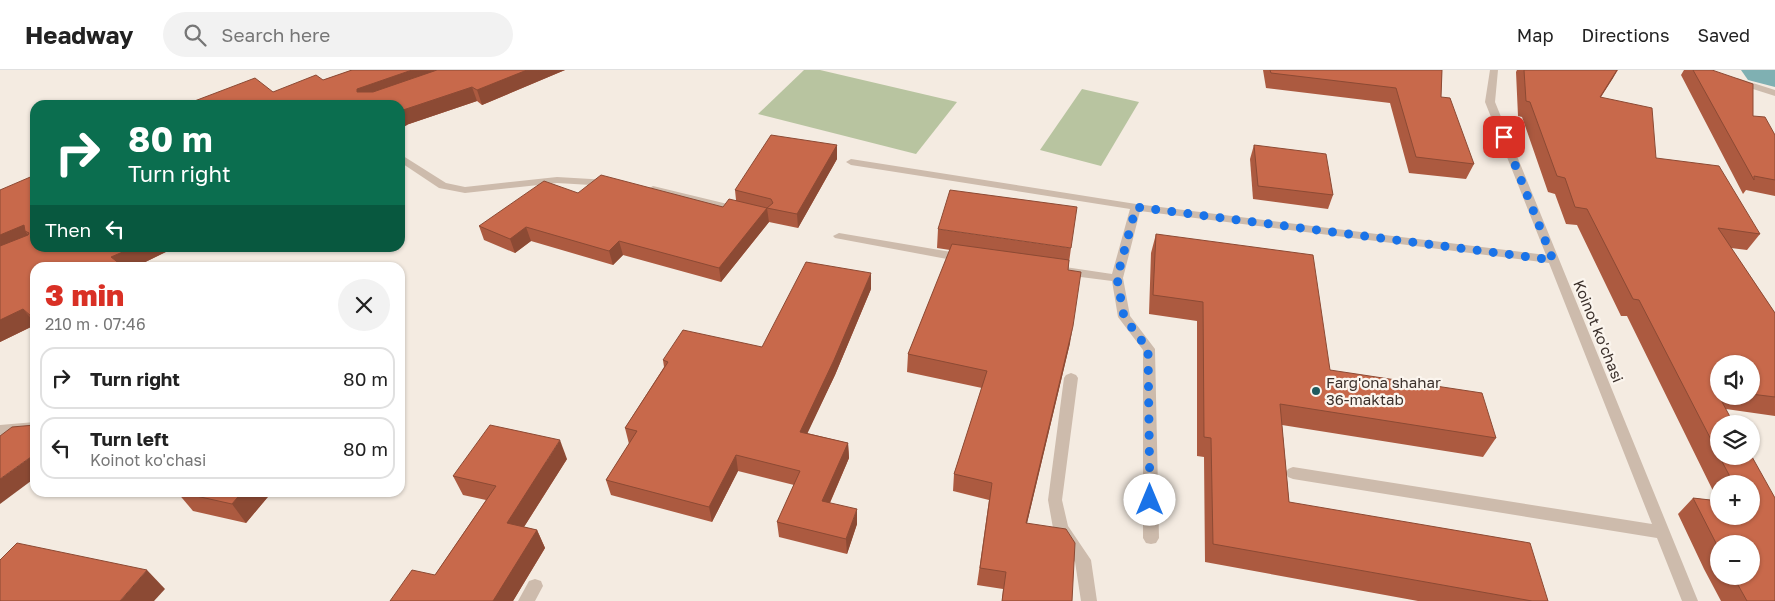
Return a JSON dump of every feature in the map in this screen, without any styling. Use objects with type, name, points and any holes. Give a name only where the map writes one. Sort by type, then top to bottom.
[{"type":"street","name":"Koinot ko'chasi","points":[[1494,70],[1490,102],[1690,601]]},
{"type":"street","points":[[1728,79],[1775,93]]},
{"type":"street","points":[[405,161],[444,186],[465,190],[557,180],[617,184]]},
{"type":"street","points":[[851,162],[1136,207],[1553,260]]},
{"type":"street","points":[[644,188],[749,212]]},
{"type":"street","points":[[1136,207],[1117,278],[1124,317],[1148,349],[1150,538]]},
{"type":"street","points":[[839,236],[978,261]]},
{"type":"street","points":[[1057,270],[1117,278]]},
{"type":"street","points":[[1071,378],[1055,500],[1061,528],[1083,560],[1090,601]]},
{"type":"street","points":[[0,430],[30,427]]},
{"type":"street","points":[[1294,473],[1662,532]]},
{"type":"street","points":[[526,601],[535,586]]},
{"type":"green space","points":[[804,70],[820,70],[957,102],[916,154],[758,114]]},
{"type":"green space","points":[[1082,89],[1139,102],[1101,166],[1040,150]]},
{"type":"building","points":[[352,70],[412,70],[357,89],[357,92],[373,92],[437,70],[527,70],[477,90],[472,87],[405,109],[405,100],[197,100],[255,78],[273,92],[316,75],[323,80]]},
{"type":"building","points":[[1270,70],[1442,70],[1441,97],[1450,98],[1474,164],[1416,157],[1396,88],[1271,73]]},
{"type":"building","points":[[1524,70],[1617,70],[1600,97],[1652,108],[1656,158],[1719,166],[1760,234],[1718,228],[1775,313],[1775,397],[1760,395],[1760,355],[1710,355],[1710,405],[1724,405],[1729,415],[1710,415],[1710,438],[1639,300],[1633,299],[1587,209],[1575,207],[1565,178],[1557,176],[1530,102],[1526,101]]},
{"type":"building","points":[[1693,70],[1712,70],[1753,84],[1753,116],[1765,117],[1775,135],[1775,180],[1754,176],[1754,180]]},
{"type":"building","points":[[771,135],[837,145],[797,214],[767,208],[773,203],[771,199],[735,190]]},
{"type":"building","points":[[1254,145],[1326,154],[1333,195],[1258,186]]},
{"type":"building","points":[[601,175],[723,207],[729,199],[767,208],[719,268],[619,241],[609,251],[526,227],[510,239],[479,226],[544,181],[578,193]]},
{"type":"building","points":[[30,177],[30,252],[123,252],[111,257],[117,262],[30,262],[30,315],[23,309],[0,320],[0,246],[29,233],[25,231],[24,225],[0,235],[0,190]]},
{"type":"building","points":[[950,190],[1077,207],[1071,248],[938,229]]},
{"type":"building","points":[[1156,234],[1313,255],[1330,370],[1482,393],[1496,438],[1280,404],[1289,502],[1530,543],[1548,601],[1532,601],[1213,544],[1211,438],[1204,437],[1203,302],[1153,295]]},
{"type":"building","points":[[952,244],[1069,260],[1068,270],[1081,272],[1073,326],[1026,523],[1066,529],[1075,543],[1072,601],[1002,601],[1006,572],[980,568],[992,483],[954,474],[987,371],[908,354]]},
{"type":"building","points":[[806,262],[871,273],[834,360],[800,432],[848,443],[822,501],[857,509],[846,539],[777,522],[800,471],[736,455],[709,507],[606,480],[637,431],[625,428],[668,362],[663,360],[683,330],[762,347]]},
{"type":"building","points":[[30,425],[30,458],[0,479],[0,436],[12,427]]},
{"type":"building","points":[[490,425],[560,440],[507,523],[537,530],[493,601],[390,601],[412,570],[435,575],[496,486],[453,476]]},
{"type":"building","points":[[1724,465],[1757,465],[1775,498],[1775,601],[1747,601],[1738,585],[1760,585],[1760,535],[1712,535],[1693,498],[1710,500],[1710,525],[1760,525],[1760,475],[1729,475]]},
{"type":"building","points":[[200,497],[238,497],[232,504]]},
{"type":"building","points":[[17,543],[147,570],[120,601],[0,601],[0,560]]},
{"type":"waterway","points":[[1764,70],[1775,73]]},
{"type":"place","name":"Farg'ona shahar 36-maktab","points":[[1316,391]]},
{"type":"route","points":[[1150,500],[1148,349],[1124,317],[1117,278],[1136,207],[1553,260],[1504,137]]}]
